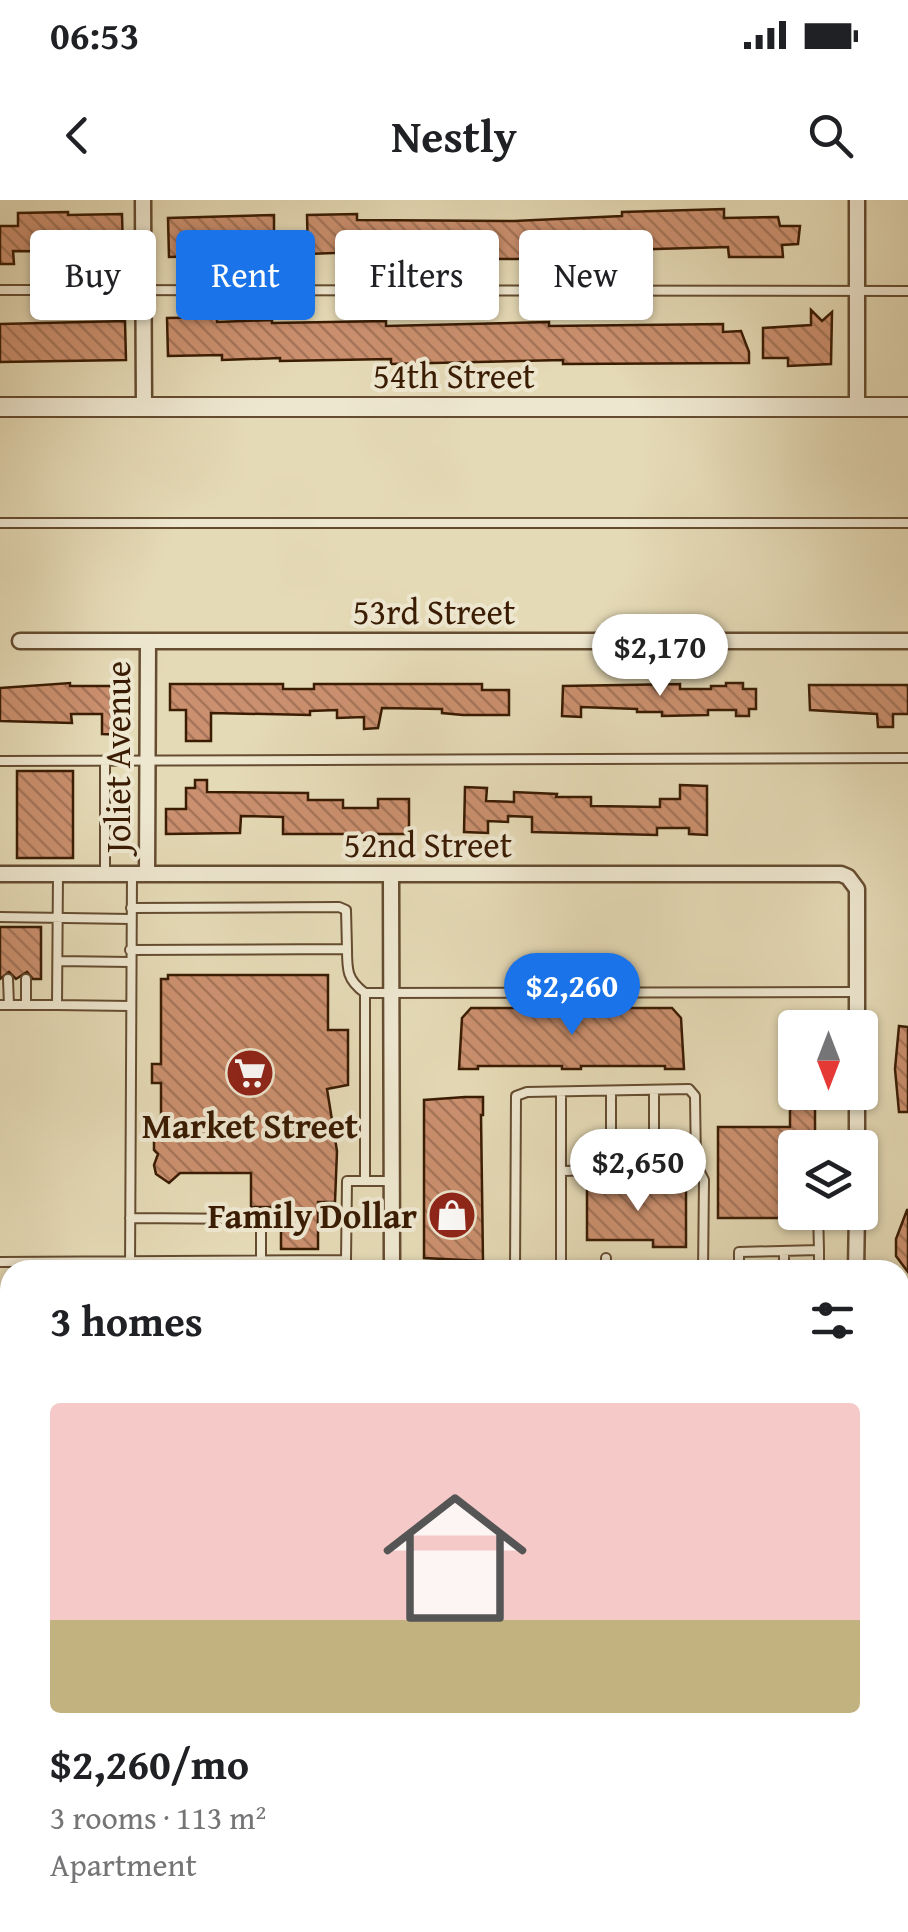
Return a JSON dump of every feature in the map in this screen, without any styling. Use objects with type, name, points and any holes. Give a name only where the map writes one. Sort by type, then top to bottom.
[{"type":"street","points":[[143,200],[143,230]]},
{"type":"street","points":[[857,200],[857,407]]},
{"type":"street","points":[[144,320],[144,407]]},
{"type":"street","name":"54th Street","points":[[0,407],[908,407]]},
{"type":"street","name":"Joliet Avenue","points":[[139,874],[147,760],[148,641]]},
{"type":"street","name":"53rd Street","points":[[20,642],[908,641]]},
{"type":"street","name":"52nd Street","points":[[0,874],[841,874],[854,883],[858,908],[858,992]]},
{"type":"street","points":[[391,874],[392,1260]]},
{"type":"street","points":[[858,992],[858,1010]]},
{"type":"street","points":[[856,1260],[857,1230]]},
{"type":"lane","points":[[0,290],[30,290]]},
{"type":"lane","points":[[156,292],[908,291]]},
{"type":"lane","points":[[0,523],[908,523]]},
{"type":"lane","points":[[0,761],[908,758]]},
{"type":"lane","points":[[104,760],[105,875]]},
{"type":"lane","points":[[58,874],[58,1004]]},
{"type":"lane","points":[[130,1260],[130,950],[131,908],[139,874]]},
{"type":"lane","points":[[131,908],[346,910],[347,973],[365,993],[858,992]]},
{"type":"lane","points":[[6,920],[131,919]]},
{"type":"lane","points":[[130,950],[347,950]]},
{"type":"lane","points":[[58,961],[130,962]]},
{"type":"lane","points":[[8,979],[4,1004],[130,1006]]},
{"type":"lane","points":[[26,979],[26,1004]]},
{"type":"lane","points":[[364,1181],[365,993]]},
{"type":"lane","points":[[654,1090],[654,1164]]},
{"type":"lane","points":[[515,1260],[516,1096],[526,1092],[654,1090],[694,1092],[696,1164],[704,1180],[703,1260]]},
{"type":"lane","points":[[611,1091],[611,1166]]},
{"type":"lane","points":[[561,1092],[562,1260]]},
{"type":"lane","points":[[561,1171],[696,1164]]},
{"type":"lane","points":[[346,1260],[347,1180],[392,1181]]},
{"type":"lane","points":[[130,1218],[254,1219],[261,1226],[261,1260]]},
{"type":"lane","points":[[818,1230],[819,1260]]},
{"type":"lane","points":[[739,1260],[739,1252],[819,1250]]},
{"type":"lane","points":[[784,1251],[784,1260]]},
{"type":"building","points":[[724,209],[724,218],[778,217],[780,226],[800,226],[798,244],[782,245],[783,257],[729,257],[728,247],[653,249],[653,230],[519,230],[519,259],[499,259],[499,230],[335,230],[335,253],[315,254],[315,230],[307,230],[307,215],[357,214],[357,220],[514,221],[622,216],[622,212]]},
{"type":"building","points":[[18,213],[122,214],[122,230],[30,230],[30,251],[13,251],[14,264],[0,264],[0,226],[18,226]]},
{"type":"building","points":[[274,215],[274,230],[176,230],[176,257],[169,257],[168,218]]},
{"type":"building","points":[[811,310],[822,321],[832,312],[831,364],[788,366],[788,358],[763,358],[763,328],[811,325]]},
{"type":"building","points":[[167,318],[272,323],[386,321],[386,326],[549,322],[549,326],[723,324],[723,332],[741,331],[749,363],[563,364],[563,360],[391,364],[391,359],[280,361],[222,360],[222,355],[168,356]]},
{"type":"building","points":[[125,321],[126,360],[0,362],[0,324]]},
{"type":"building","points":[[70,683],[126,686],[125,735],[102,734],[102,714],[71,714],[72,723],[0,721],[0,688]]},
{"type":"building","points":[[726,683],[743,683],[743,689],[756,689],[756,709],[749,709],[749,716],[736,716],[736,710],[662,716],[662,712],[637,709],[581,707],[581,717],[562,716],[563,686],[680,684],[680,689],[711,689]]},
{"type":"building","points":[[170,684],[283,684],[283,689],[314,689],[314,684],[482,684],[482,690],[509,690],[509,715],[382,708],[378,728],[364,729],[364,717],[337,718],[337,710],[310,711],[310,715],[211,713],[211,741],[186,741],[186,710],[170,710]]},
{"type":"building","points":[[809,685],[908,685],[908,714],[893,714],[893,727],[878,727],[877,714],[810,710]]},
{"type":"building","points":[[17,771],[73,771],[73,858],[17,858]]},
{"type":"building","points":[[195,780],[207,780],[207,792],[308,793],[308,800],[343,800],[343,808],[378,808],[378,799],[409,799],[409,834],[283,834],[283,817],[241,816],[240,833],[166,834],[166,809],[186,809],[186,788],[195,788]]},
{"type":"building","points":[[680,785],[707,786],[707,835],[689,834],[689,828],[657,828],[657,835],[532,832],[532,817],[508,816],[508,822],[488,821],[488,833],[464,832],[465,787],[487,788],[486,801],[514,802],[514,792],[591,797],[591,806],[660,807],[660,799],[680,799]]},
{"type":"building","points":[[0,927],[41,927],[41,979],[33,979],[27,972],[16,979],[9,972],[0,979]]},
{"type":"building","name":"Market Street","points":[[168,975],[328,975],[328,1030],[348,1030],[348,1085],[327,1089],[337,1151],[335,1202],[318,1202],[318,1249],[281,1249],[281,1207],[251,1207],[251,1173],[180,1173],[169,1183],[156,1174],[154,1130],[161,1121],[161,1083],[152,1083],[152,1064],[161,1064],[161,979],[168,979]]},
{"type":"building","points":[[471,1008],[672,1008],[681,1018],[684,1069],[459,1069],[462,1018]]},
{"type":"building","points":[[899,1026],[908,1027],[908,1112],[899,1112],[895,1069]]},
{"type":"building","points":[[483,1097],[483,1260],[424,1258],[424,1100]]},
{"type":"building","points":[[790,1110],[815,1110],[815,1130],[778,1130],[778,1218],[718,1218],[718,1127],[790,1127]]},
{"type":"building","points":[[587,1185],[686,1186],[686,1247],[653,1247],[653,1240],[587,1240]]},
{"type":"building","points":[[908,1210],[908,1260],[896,1256],[896,1239]]},
{"type":"place","name":"Market Street","points":[[250,1073]]},
{"type":"place","name":"Family Dollar","points":[[452,1215]]}]
